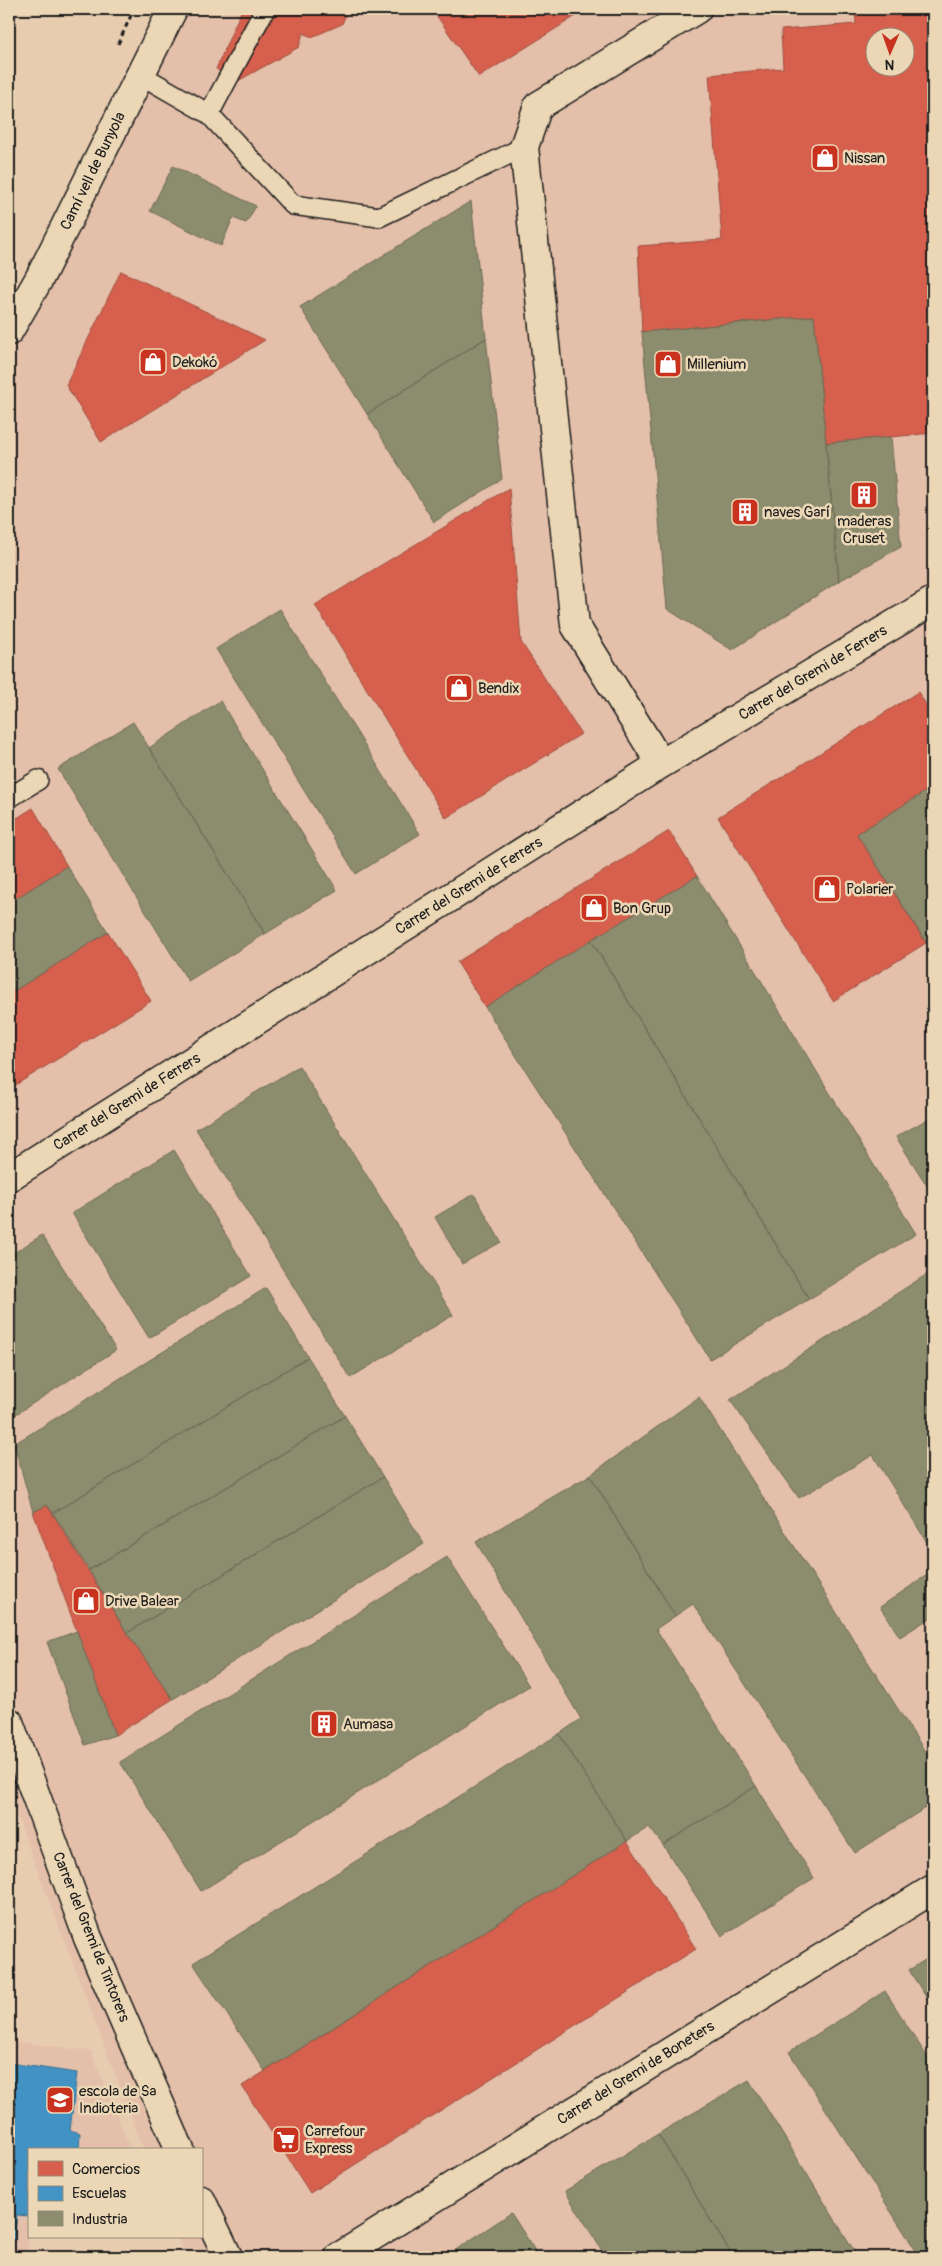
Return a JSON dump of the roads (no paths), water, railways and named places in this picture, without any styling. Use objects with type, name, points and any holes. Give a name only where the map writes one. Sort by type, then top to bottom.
[{"type":"street","name":"Camí vell de Bunyola","points":[[9,331],[39,280],[174,9]]},
{"type":"street","points":[[661,764],[574,625],[524,147],[538,106],[696,9]]},
{"type":"street","name":"Carrer del Gremi de Ferrers","points":[[9,1177],[661,764],[933,600]]},
{"type":"street","name":"Carrer del Gremi de Tintorers","points":[[9,1722],[88,1938],[179,2148]]},
{"type":"street","name":"Carrer del Gremi de Boneters","points":[[339,2257],[933,1889]]},
{"type":"street","points":[[202,2202],[228,2257]]},
{"type":"lane","points":[[209,114],[265,9]]},
{"type":"lane","points":[[140,75],[209,114],[293,205],[379,217],[524,147]]},
{"type":"lane","points":[[9,798],[38,780]]},
{"type":"place","name":"Nissan","points":[[825,158]]},
{"type":"place","name":"Dekokó","points":[[153,362]]},
{"type":"place","name":"Millenium","points":[[668,364]]},
{"type":"place","name":"maderas Cruset","points":[[864,495]]},
{"type":"place","name":"naves Garí","points":[[745,512]]},
{"type":"place","name":"Bendix","points":[[459,688]]},
{"type":"place","name":"Polarier","points":[[827,889]]},
{"type":"place","name":"Bon Grup","points":[[594,908]]},
{"type":"place","name":"Drive Balear","points":[[86,1601]]},
{"type":"place","name":"Aumasa","points":[[324,1724]]},
{"type":"place","name":"escola de Sa Indioteria","points":[[60,2100]]},
{"type":"place","name":"Carrefour Express","points":[[286,2140]]}]
